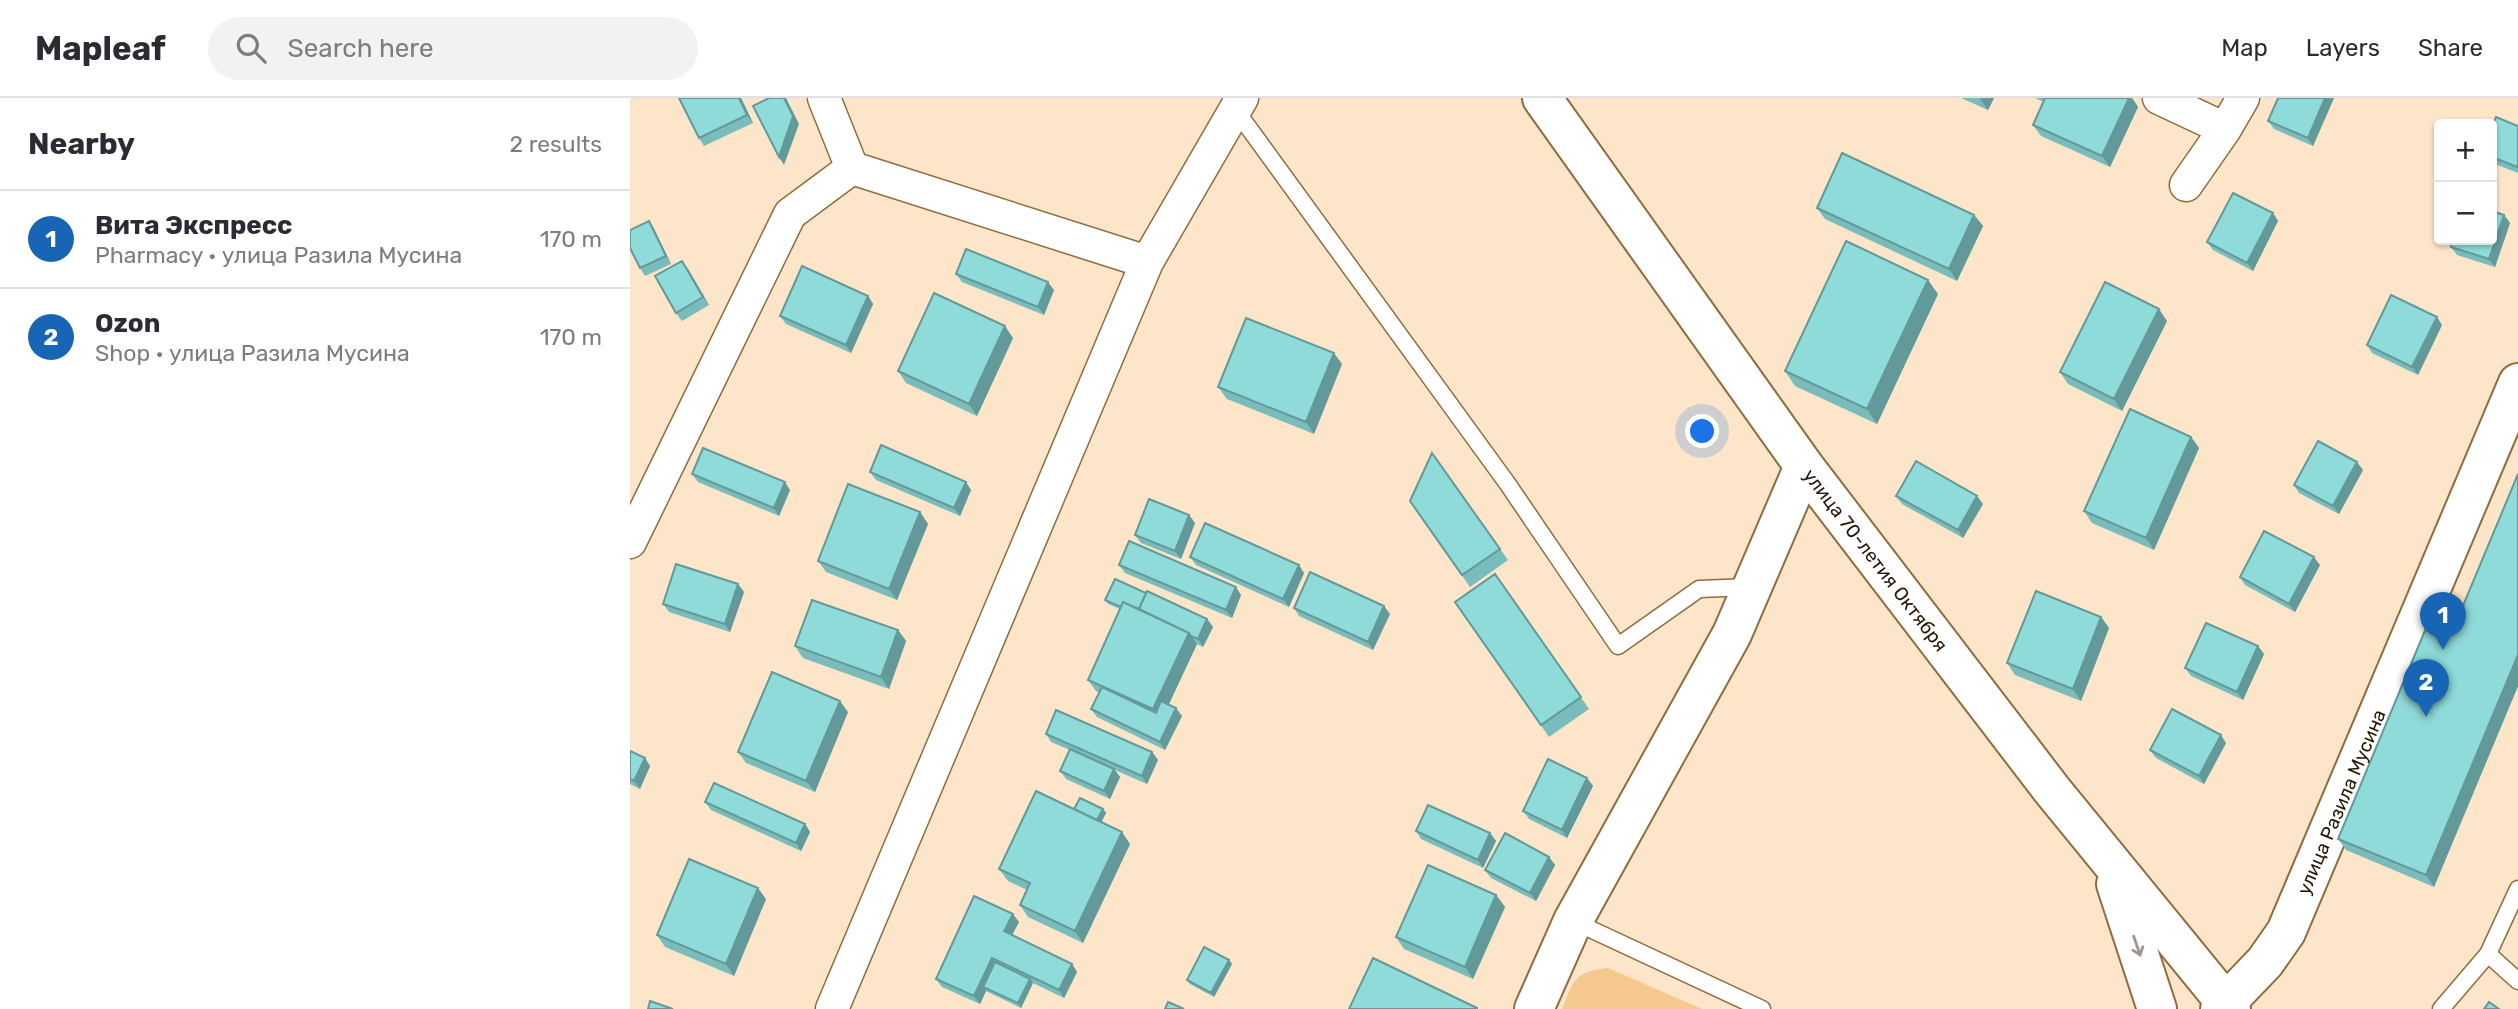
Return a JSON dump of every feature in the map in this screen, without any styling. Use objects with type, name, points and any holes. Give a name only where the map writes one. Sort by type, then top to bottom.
[{"type":"main road","name":"улица 70-летия Октября","points":[[1542,98],[1804,466],[2225,1007]]},
{"type":"main road","name":"улица Разила Мусина","points":[[2225,1007],[2265,962],[2286,932],[2518,383]]},
{"type":"main road","points":[[1534,1009],[1573,921],[1732,634],[1804,466]]},
{"type":"main road","points":[[2108,859],[2157,1009]]},
{"type":"street","points":[[824,98],[852,168]]},
{"type":"street","points":[[2159,98],[2225,129]]},
{"type":"street","points":[[2186,186],[2225,129],[2242,98]]},
{"type":"street","points":[[832,1009],[1147,262],[1238,103]]},
{"type":"street","points":[[852,168],[1147,262]]},
{"type":"street","points":[[630,542],[790,214],[852,168]]},
{"type":"lane","points":[[1238,103],[1507,483],[1618,646],[1699,589],[1753,586]]},
{"type":"lane","points":[[2441,1009],[2488,954],[2518,889]]},
{"type":"lane","points":[[1573,921],[1762,1009]]},
{"type":"lane","points":[[2488,954],[2518,981]]},
{"type":"shaded area","points":[[1608,968],[1702,1009],[1562,1009],[1577,979],[1588,972]]},
{"type":"building","points":[[679,98],[739,98],[747,115],[699,138]]},
{"type":"building","points":[[769,98],[784,98],[793,116],[779,157],[753,106]]},
{"type":"building","points":[[2045,98],[2129,98],[2102,156],[2033,125]]},
{"type":"building","points":[[2278,98],[2325,98],[2308,138],[2268,121]]},
{"type":"building","points":[[2496,117],[2518,126],[2517,167],[2497,159]]},
{"type":"building","points":[[1842,153],[1974,215],[1949,269],[1817,208]]},
{"type":"building","points":[[2233,193],[2273,213],[2247,263],[2207,242]]},
{"type":"building","points":[[2497,213],[2504,215],[2497,236]]},
{"type":"building","points":[[649,221],[666,256],[640,268],[630,248],[630,230]]},
{"type":"building","points":[[1846,241],[1928,280],[1867,409],[1785,371]]},
{"type":"building","points":[[2452,245],[2494,245],[2489,259]]},
{"type":"building","points":[[966,249],[1048,282],[1038,307],[956,274]]},
{"type":"building","points":[[682,261],[703,297],[676,313],[655,276]]},
{"type":"building","points":[[802,266],[868,296],[846,345],[780,316]]},
{"type":"building","points":[[2105,282],[2159,309],[2114,399],[2060,372]]},
{"type":"building","points":[[934,293],[1005,326],[969,404],[898,371]]},
{"type":"building","points":[[2391,295],[2437,317],[2412,367],[2367,345]]},
{"type":"building","points":[[1246,318],[1334,353],[1306,422],[1218,387]]},
{"type":"building","points":[[2130,409],[2191,437],[2146,538],[2084,511]]},
{"type":"building","points":[[2318,441],[2357,462],[2333,506],[2294,485]]},
{"type":"building","points":[[881,445],[966,482],[954,508],[870,472]]},
{"type":"building","points":[[703,448],[785,482],[774,508],[692,474]]},
{"type":"building","points":[[1432,453],[1500,549],[1462,575],[1410,501]]},
{"type":"building","points":[[1916,461],[1977,496],[1958,530],[1896,496]]},
{"type":"building","points":[[2518,474],[2518,655],[2426,875],[2338,839],[2431,616],[2455,625]]},
{"type":"building","points":[[848,484],[920,512],[889,589],[818,561]]},
{"type":"building","points":[[1149,499],[1189,515],[1175,551],[1135,535]]},
{"type":"building","points":[[1205,523],[1299,565],[1283,599],[1190,557]]},
{"type":"building","points":[[2264,531],[2314,557],[2289,604],[2240,577]]},
{"type":"building","points":[[1129,541],[1236,587],[1226,610],[1119,565]]},
{"type":"building","points":[[676,564],[738,584],[725,624],[663,604]]},
{"type":"building","points":[[1310,572],[1384,606],[1368,642],[1294,608]]},
{"type":"building","points":[[1495,574],[1581,697],[1541,725],[1455,602]]},
{"type":"building","points":[[1115,579],[1146,593],[1139,609],[1123,602],[1121,607],[1105,600]]},
{"type":"building","points":[[1147,591],[1207,619],[1198,639],[1139,609]]},
{"type":"building","points":[[2036,591],[2101,617],[2073,689],[2007,663]]},
{"type":"building","points":[[812,600],[898,630],[881,677],[795,646]]},
{"type":"building","points":[[1123,602],[1189,633],[1153,709],[1088,680]]},
{"type":"building","points":[[2206,623],[2258,646],[2237,692],[2185,668]]},
{"type":"building","points":[[772,672],[840,701],[806,781],[738,752]]},
{"type":"building","points":[[1102,687],[1156,713],[1161,701],[1176,708],[1160,742],[1091,709]]},
{"type":"building","points":[[2172,709],[2221,735],[2199,776],[2150,750]]},
{"type":"building","points":[[1056,710],[1152,752],[1142,776],[1046,734]]},
{"type":"building","points":[[1070,749],[1114,769],[1104,791],[1060,771]]},
{"type":"building","points":[[630,751],[645,758],[634,781],[630,779]]},
{"type":"building","points":[[1548,759],[1587,778],[1562,830],[1523,811]]},
{"type":"building","points":[[714,783],[805,824],[796,843],[705,802]]},
{"type":"building","points":[[1036,791],[1122,832],[1075,931],[1020,905],[1030,883],[999,869]]},
{"type":"building","points":[[1080,798],[1103,809],[1097,820],[1074,809]]},
{"type":"building","points":[[1428,805],[1490,833],[1478,860],[1416,831]]},
{"type":"building","points":[[1505,833],[1549,857],[1530,893],[1485,870]]},
{"type":"building","points":[[689,859],[758,888],[726,964],[657,935]]},
{"type":"building","points":[[1428,865],[1496,895],[1465,967],[1396,937]]},
{"type":"building","points":[[974,896],[1013,914],[1004,931],[1072,964],[1059,990],[992,958],[974,996],[936,979]]},
{"type":"building","points":[[1204,947],[1229,960],[1211,993],[1187,980]]},
{"type":"building","points":[[1373,958],[1477,1008],[1477,1009],[1349,1009]]},
{"type":"building","points":[[995,962],[1030,979],[1018,1003],[983,987]]},
{"type":"building","points":[[650,1001],[673,1009],[648,1009]]},
{"type":"building","points":[[1168,1002],[1184,1009],[1165,1009]]},
{"type":"building","points":[[2489,1002],[2499,1009],[2484,1009]]},
{"type":"place","name":"Вита Экспресс","points":[[2443,650]]},
{"type":"place","name":"Ozon","points":[[2426,717]]}]
